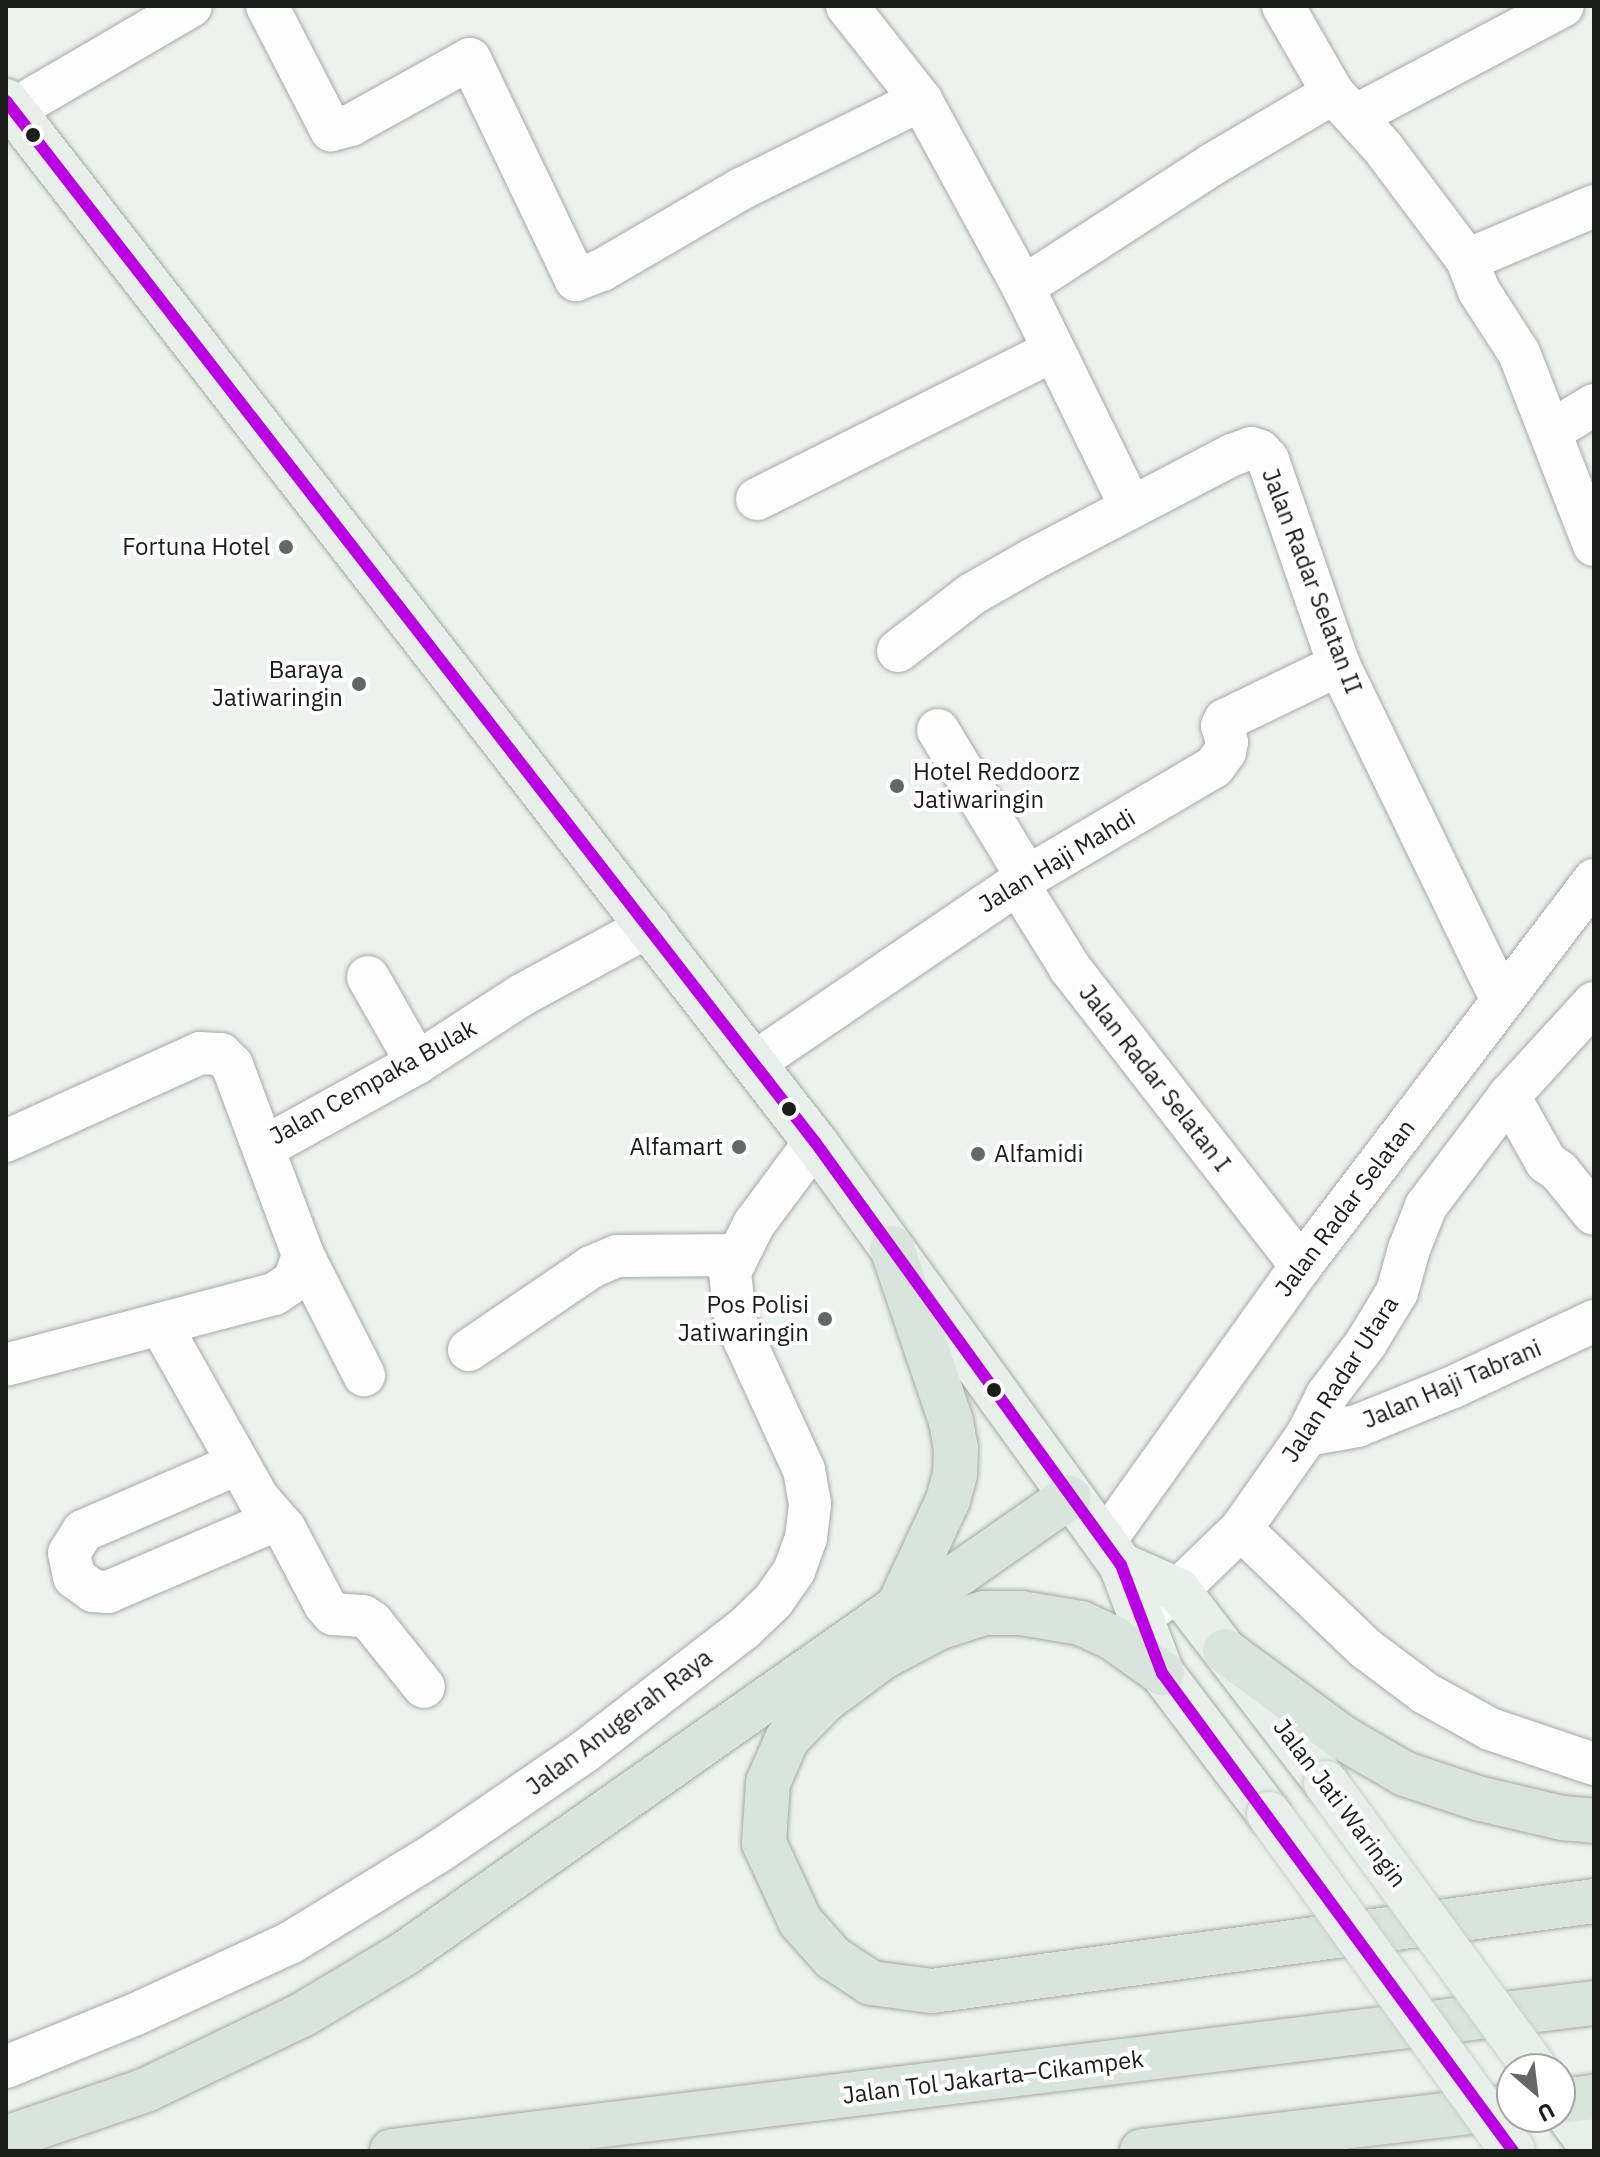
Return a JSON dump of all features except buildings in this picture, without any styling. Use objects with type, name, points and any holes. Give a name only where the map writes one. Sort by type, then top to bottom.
[{"type":"highway","points":[[892,1248],[951,1421],[956,1448],[955,1474],[948,1500],[898,1607]]},
{"type":"highway","points":[[6,2138],[146,2090],[302,2015],[392,1962],[566,1844],[898,1607],[930,1594],[1069,1497]]},
{"type":"highway","points":[[1162,1673],[1113,1638],[1081,1623],[1021,1613],[984,1613],[949,1624],[883,1657],[824,1701],[787,1739],[768,1783],[764,1843],[800,1921],[833,1958],[871,1983],[932,1991],[1594,1901]]},
{"type":"highway","points":[[1225,1651],[1343,1738],[1405,1774],[1477,1798],[1562,1818],[1594,1821]]},
{"type":"highway","name":"Jalan Tol Jakarta–Cikampek","points":[[392,2151],[1594,2003]]},
{"type":"highway","points":[[1142,2151],[1496,2109]]},
{"type":"main road","name":"Jalan Jati Waringin","points":[[9,106],[815,1142],[1113,1554],[1162,1673],[1269,1814],[1513,2151]]},
{"type":"main road","name":"Jalan Jati Waringin","points":[[1113,1554],[1178,1590],[1326,1783],[1523,2053]]},
{"type":"main road","points":[[1576,2125],[1594,2150]]},
{"type":"street","points":[[9,106],[191,6]]},
{"type":"street","points":[[267,6],[331,130],[340,131],[470,59],[576,280],[602,270],[753,183],[921,100]]},
{"type":"street","points":[[847,6],[921,100],[1023,287],[1131,507],[972,594],[898,651]]},
{"type":"street","points":[[1283,6],[1344,104],[1467,260],[1479,291],[1519,353],[1594,545]]},
{"type":"street","points":[[1023,287],[1213,164],[1563,6]]},
{"type":"street","points":[[1467,260],[1594,206]]},
{"type":"street","points":[[757,499],[1052,351]]},
{"type":"street","points":[[1551,431],[1594,405]]},
{"type":"street","name":"Jalan Radar Selatan II","points":[[1131,507],[1251,448],[1260,451],[1268,460],[1339,665],[1502,1001]]},
{"type":"street","name":"Jalan Haji Mahdi","points":[[755,1062],[1022,881],[1214,767],[1225,752],[1225,720],[1339,665]]},
{"type":"street","name":"Jalan Radar Selatan I","points":[[938,730],[1070,968],[1301,1266]]},
{"type":"street","name":"Jalan Radar Selatan","points":[[1113,1554],[1301,1266],[1594,880]]},
{"type":"street","name":"Jalan Cempaka Bulak","points":[[6,1141],[200,1053],[213,1052],[232,1065],[265,1147],[417,1063],[520,996],[649,926]]},
{"type":"street","points":[[368,977],[417,1063]]},
{"type":"street","name":"Jalan Radar Utara","points":[[1139,1618],[1178,1590],[1241,1529],[1307,1435],[1327,1395],[1366,1343],[1397,1292],[1426,1206],[1509,1096],[1594,1003]]},
{"type":"street","points":[[1509,1096],[1546,1162],[1559,1171],[1594,1214]]},
{"type":"street","name":"Jalan Anugerah Raya","points":[[6,2067],[150,2009],[290,1943],[438,1852],[584,1752],[745,1628],[773,1601],[794,1571],[806,1538],[810,1504],[804,1470],[735,1320],[730,1272],[754,1224],[815,1142]]},
{"type":"street","points":[[265,1147],[303,1255],[364,1375]]},
{"type":"street","points":[[6,1365],[285,1289],[300,1270],[303,1255]]},
{"type":"street","points":[[469,1350],[579,1275],[617,1256],[736,1255]]},
{"type":"street","name":"Jalan Haji Tabrani","points":[[1307,1435],[1357,1426],[1453,1387],[1594,1321]]},
{"type":"street","points":[[160,1324],[237,1464],[285,1529],[333,1614],[363,1616],[372,1622],[424,1687]]},
{"type":"street","points":[[237,1464],[83,1531],[69,1553],[74,1577],[93,1591],[108,1592],[276,1520]]},
{"type":"street","points":[[1241,1529],[1365,1648],[1425,1693],[1490,1729],[1594,1764]]},
{"type":"transit line","points":[[6,101],[815,1142],[1121,1565],[1162,1673],[1513,2151]]},
{"type":"place","name":"Fortuna Hotel","points":[[286,547]]},
{"type":"place","name":"Baraya Jatiwaringin","points":[[359,684]]},
{"type":"place","name":"Hotel Reddoorz Jatiwaringin","points":[[897,786]]},
{"type":"place","name":"Alfamart","points":[[739,1147]]},
{"type":"place","name":"Alfamidi","points":[[978,1154]]},
{"type":"place","name":"Pos Polisi Jatiwaringin","points":[[825,1319]]}]
